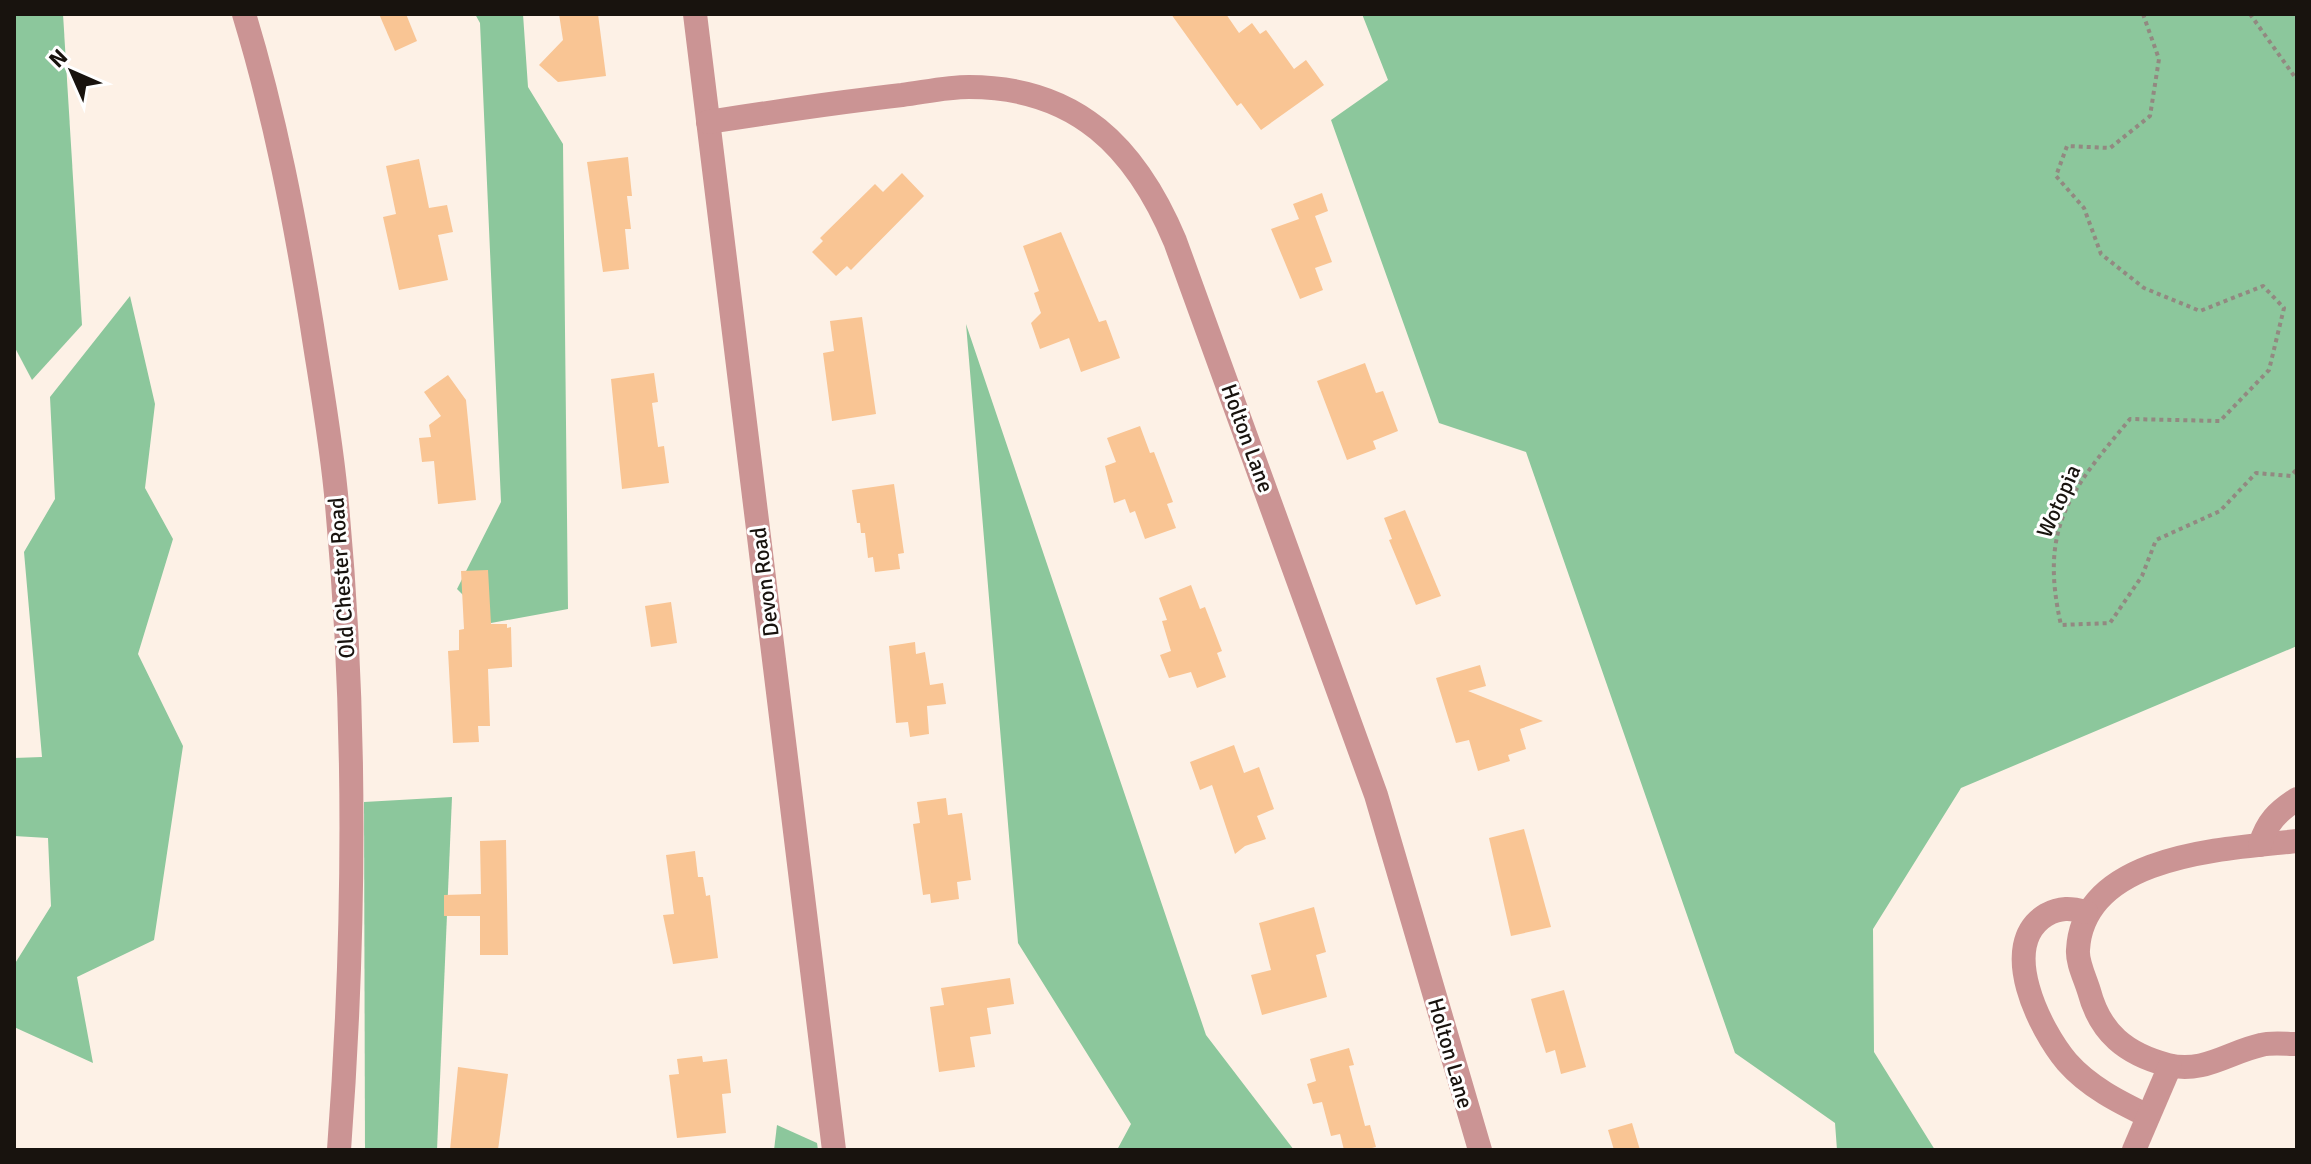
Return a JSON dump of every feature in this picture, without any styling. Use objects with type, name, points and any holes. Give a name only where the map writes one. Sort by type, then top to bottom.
[{"type":"street","name":"Old Chester Road","points":[[244,14],[294,212],[337,504],[347,662],[351,859],[351,988],[339,1150]]},
{"type":"street","name":"Devon Road","points":[[695,14],[834,1150]]},
{"type":"street","name":"Holton Lane","points":[[708,122],[937,90],[998,89],[1029,96],[1077,115],[1114,140],[1137,167],[1156,195],[1175,241],[1347,711],[1376,795],[1480,1150]]},
{"type":"street","points":[[2260,845],[2265,827],[2276,813],[2297,799]]},
{"type":"street","points":[[2297,841],[2192,854],[2122,878],[2086,912],[2078,951],[2094,1011],[2122,1047],[2170,1066],[2218,1063],[2261,1044],[2297,1044]]},
{"type":"street","points":[[2086,912],[2071,908],[2054,910],[2031,928],[2022,957],[2028,984],[2042,1025],[2068,1063],[2104,1094],[2148,1116]]},
{"type":"street","points":[[2134,1150],[2170,1066]]},
{"type":"path","name":"Wotopia","points":[[2143,14],[2159,59],[2150,116],[2110,148],[2067,146],[2056,176],[2084,208],[2101,254],[2144,288],[2200,311],[2263,286],[2284,308],[2269,370],[2220,421],[2130,419],[2084,474],[2053,541],[2052,585],[2061,625],[2110,623],[2142,576],[2156,540],[2220,511],[2256,473],[2291,476],[2297,469]]},
{"type":"path","points":[[2250,14],[2297,80]]},
{"type":"green space","points":[[14,14],[63,14],[82,325],[32,380],[14,346]]},
{"type":"green space","points":[[475,14],[523,14],[528,87],[563,144],[568,609],[491,623],[457,589],[501,502],[480,23]]},
{"type":"green space","points":[[1362,14],[2297,14],[2297,646],[1961,788],[1873,929],[1874,1052],[1935,1150],[1837,1150],[1835,1123],[1735,1053],[1526,452],[1439,423],[1331,120],[1388,80]]},
{"type":"green space","points":[[130,296],[155,404],[145,488],[173,539],[138,654],[183,746],[154,940],[77,977],[93,1063],[14,1027],[14,965],[51,906],[48,838],[14,836],[14,758],[42,757],[24,552],[55,499],[50,397]]},
{"type":"green space","points":[[966,324],[1206,1035],[1294,1150],[1117,1150],[1131,1124],[1018,943]]},
{"type":"green space","points":[[452,797],[437,1150],[365,1150],[364,802]]},
{"type":"green space","points":[[777,1125],[817,1143],[818,1150],[774,1150]]},
{"type":"building","points":[[379,14],[406,14],[417,41],[395,51]]},
{"type":"building","points":[[559,14],[598,14],[606,76],[558,82],[539,65],[563,40]]},
{"type":"building","points":[[1171,14],[1226,14],[1239,33],[1252,23],[1260,34],[1266,30],[1294,69],[1306,60],[1324,85],[1261,130],[1241,103],[1237,106]]},
{"type":"building","points":[[628,157],[632,196],[627,196],[631,229],[625,229],[629,269],[603,272],[587,162]]},
{"type":"building","points":[[419,159],[429,208],[447,205],[453,232],[438,235],[448,280],[399,290],[383,217],[396,214],[386,166]]},
{"type":"building","points":[[902,173],[924,196],[851,270],[847,266],[836,276],[812,252],[823,241],[820,238],[875,184],[883,192]]},
{"type":"building","points":[[1322,193],[1328,211],[1315,216],[1332,262],[1315,268],[1323,290],[1300,299],[1271,229],[1299,219],[1293,204]]},
{"type":"building","points":[[1061,232],[1099,322],[1106,320],[1120,358],[1081,372],[1069,338],[1040,349],[1031,323],[1041,313],[1034,293],[1039,291],[1023,246]]},
{"type":"building","points":[[862,317],[876,414],[832,421],[823,353],[834,351],[830,321]]},
{"type":"building","points":[[1365,363],[1376,393],[1383,391],[1398,431],[1373,441],[1376,449],[1347,460],[1317,381]]},
{"type":"building","points":[[654,373],[658,402],[652,403],[658,447],[664,446],[669,483],[622,489],[611,379]]},
{"type":"building","points":[[448,375],[466,400],[476,500],[438,504],[434,461],[422,462],[419,438],[431,437],[429,425],[441,416],[424,392]]},
{"type":"building","points":[[1140,426],[1150,453],[1154,452],[1173,502],[1167,504],[1176,528],[1145,539],[1135,511],[1130,513],[1125,499],[1114,503],[1105,466],[1116,462],[1107,438]]},
{"type":"building","points":[[894,484],[904,553],[898,554],[900,569],[875,572],[873,557],[868,558],[865,533],[861,533],[860,523],[857,523],[852,490]]},
{"type":"building","points":[[1405,510],[1441,596],[1416,605],[1389,540],[1392,539],[1384,518]]},
{"type":"building","points":[[488,570],[491,624],[511,627],[512,667],[488,669],[490,726],[478,726],[479,742],[453,743],[448,651],[459,650],[459,630],[464,629],[461,571]]},
{"type":"building","points":[[1191,585],[1200,609],[1205,607],[1222,651],[1217,653],[1226,677],[1197,688],[1191,672],[1169,678],[1160,655],[1171,651],[1162,621],[1167,620],[1159,598]]},
{"type":"building","points":[[671,602],[677,643],[651,647],[645,606]]},
{"type":"building","points":[[915,642],[916,654],[925,652],[930,685],[943,683],[946,704],[927,706],[929,734],[910,737],[908,722],[896,723],[889,646]]},
{"type":"building","points":[[1480,665],[1486,686],[1468,691],[1543,721],[1520,729],[1526,749],[1508,755],[1510,761],[1478,771],[1469,740],[1456,743],[1436,678]]},
{"type":"building","points":[[1234,745],[1244,773],[1259,767],[1274,809],[1257,816],[1266,839],[1245,846],[1235,854],[1212,785],[1200,790],[1190,762]]},
{"type":"building","points":[[946,798],[948,815],[962,813],[971,880],[957,882],[959,899],[931,903],[930,894],[923,895],[913,824],[920,823],[917,802]]},
{"type":"building","points":[[1524,829],[1551,927],[1511,936],[1489,838]]},
{"type":"building","points":[[506,840],[508,955],[480,955],[480,916],[444,916],[444,895],[481,894],[480,841]]},
{"type":"building","points":[[695,851],[698,877],[703,877],[706,896],[710,895],[718,958],[673,964],[663,915],[674,914],[666,855]]},
{"type":"building","points":[[1314,907],[1326,952],[1316,955],[1327,997],[1262,1015],[1251,975],[1271,970],[1259,923]]},
{"type":"building","points":[[1010,978],[1014,1004],[987,1008],[991,1034],[970,1037],[975,1067],[939,1072],[930,1007],[944,1005],[941,988]]},
{"type":"building","points":[[1564,990],[1586,1067],[1561,1074],[1555,1050],[1546,1053],[1531,999]]},
{"type":"building","points":[[1349,1048],[1354,1065],[1349,1066],[1365,1126],[1370,1125],[1376,1147],[1364,1150],[1344,1150],[1340,1134],[1331,1136],[1322,1102],[1313,1104],[1307,1084],[1316,1081],[1310,1059]]},
{"type":"building","points":[[702,1056],[703,1062],[727,1059],[731,1093],[722,1094],[726,1133],[677,1138],[669,1075],[679,1074],[677,1059]]},
{"type":"building","points":[[458,1067],[508,1074],[498,1150],[450,1150]]},
{"type":"building","points":[[1632,1123],[1640,1150],[1614,1150],[1608,1130]]}]
